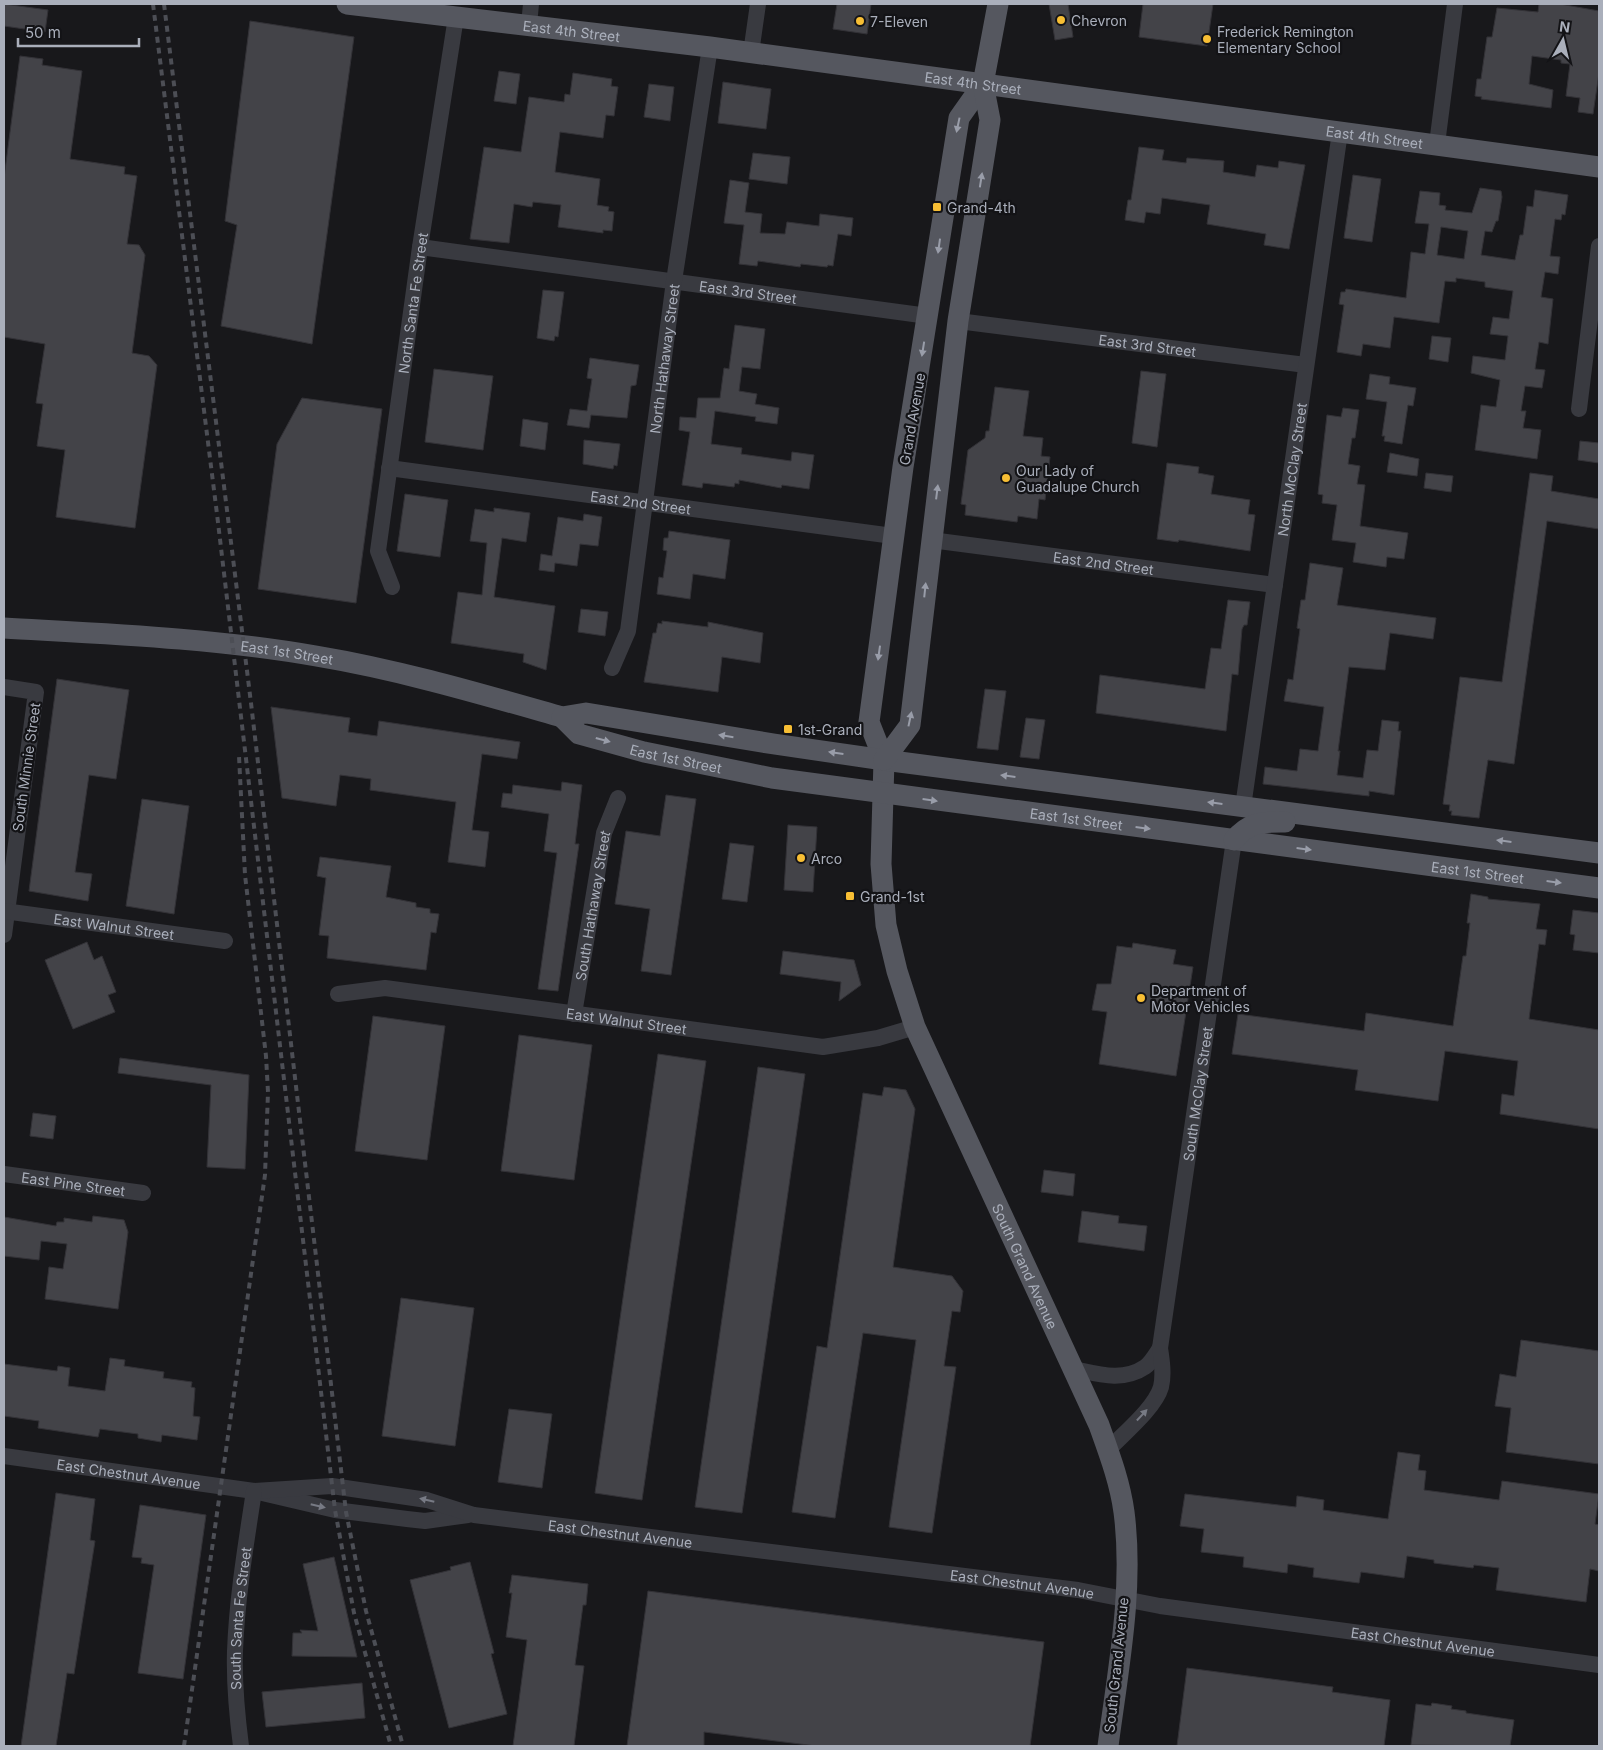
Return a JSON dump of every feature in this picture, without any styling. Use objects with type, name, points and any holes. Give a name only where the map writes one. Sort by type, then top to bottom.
[{"type":"main road","name":"East 4th Street","points":[[347,4],[710,47],[1599,167]]},
{"type":"main road","name":"Grand Avenue","points":[[884,760],[910,725],[958,321],[990,120],[983,84],[998,4]]},
{"type":"main road","name":"Grand Avenue","points":[[882,793],[884,760],[869,722],[893,536],[959,118],[983,84]]},
{"type":"main road","name":"East 1st Street","points":[[4,628],[200,640],[317,656],[404,673],[562,717],[586,713],[884,760],[1599,854]]},
{"type":"main road","name":"East 1st Street","points":[[562,717],[579,734],[644,752],[772,778],[1599,888]]},
{"type":"main road","name":"South Grand Avenue","points":[[882,793],[881,864],[886,925],[897,971],[915,1027],[1074,1369],[1108,1450],[1123,1511],[1127,1552],[1122,1638],[1108,1746]]},
{"type":"main road","points":[[1234,840],[1244,828],[1263,822],[1385,825]]},
{"type":"street","points":[[529,25],[531,4]]},
{"type":"street","points":[[751,53],[758,4]]},
{"type":"street","points":[[1437,144],[1455,4]]},
{"type":"street","name":"North Santa Fe Street","points":[[392,587],[378,551],[420,247],[456,17]]},
{"type":"street","name":"North Hathaway Street","points":[[612,668],[628,631],[674,281],[710,47]]},
{"type":"street","name":"North McClay Street","points":[[1243,807],[1340,132]]},
{"type":"street","points":[[1579,409],[1599,246]]},
{"type":"street","name":"East 3rd Street","points":[[420,247],[928,316]]},
{"type":"street","name":"East 3rd Street","points":[[958,321],[1306,365]]},
{"type":"street","name":"East 2nd Street","points":[[389,468],[645,501],[893,536]]},
{"type":"street","name":"East 2nd Street","points":[[931,540],[1275,585]]},
{"type":"street","name":"South Minnie Street","points":[[4,687],[36,692],[5,912],[4,935]]},
{"type":"street","name":"South Hathaway Street","points":[[574,1014],[604,833],[618,798]]},
{"type":"street","name":"South McClay Street","points":[[1108,1450],[1150,1406],[1160,1388],[1163,1368],[1160,1348],[1234,840]]},
{"type":"street","name":"East Walnut Street","points":[[5,912],[225,941]]},
{"type":"street","name":"East Walnut Street","points":[[338,994],[385,988],[823,1047],[878,1038],[915,1027]]},
{"type":"street","name":"East Pine Street","points":[[4,1174],[143,1192]]},
{"type":"street","points":[[1074,1369],[1107,1376],[1127,1375],[1146,1366],[1160,1348]]},
{"type":"street","name":"East Chestnut Avenue","points":[[4,1456],[254,1491],[335,1510],[424,1521],[474,1515]]},
{"type":"street","name":"East Chestnut Avenue","points":[[254,1491],[332,1486],[427,1500],[474,1515],[1082,1591],[1160,1606],[1599,1665]]},
{"type":"street","name":"South Santa Fe Street","points":[[241,1746],[236,1704],[235,1652],[240,1590],[254,1491]]},
{"type":"building","points":[[4,4],[48,10],[45,32],[4,26]]},
{"type":"building","points":[[837,4],[871,4],[867,34],[833,29]]},
{"type":"building","name":"Chevron","points":[[1049,4],[1068,4],[1073,37],[1055,40]]},
{"type":"building","points":[[1143,4],[1213,4],[1207,46],[1139,37]]},
{"type":"building","points":[[1539,4],[1560,4],[1599,11],[1599,73],[1593,114],[1578,112],[1580,98],[1566,96],[1570,64],[1561,63],[1561,60],[1532,56],[1529,84],[1553,90],[1551,108],[1481,99],[1482,97],[1475,96],[1477,79],[1481,79],[1487,37],[1492,37],[1497,8],[1538,12]]},
{"type":"building","points":[[250,21],[354,37],[312,344],[221,326],[237,225],[225,221]]},
{"type":"building","points":[[20,56],[43,59],[42,65],[82,71],[70,159],[125,167],[124,174],[137,176],[127,244],[139,245],[145,255],[132,353],[149,356],[157,365],[135,528],[56,517],[65,450],[37,446],[43,404],[36,403],[45,344],[4,337],[4,178]]},
{"type":"building","points":[[499,71],[520,74],[516,104],[494,101]]},
{"type":"building","points":[[573,73],[612,79],[611,86],[618,87],[614,116],[606,115],[603,138],[560,132],[555,172],[600,179],[597,205],[609,207],[608,211],[614,212],[612,231],[603,230],[603,233],[558,227],[561,205],[533,202],[532,207],[514,204],[509,243],[470,239],[484,147],[521,152],[529,97],[564,102],[565,94],[570,95]]},
{"type":"building","points":[[723,82],[771,89],[766,129],[718,123]]},
{"type":"building","points":[[649,84],[674,87],[670,121],[644,117]]},
{"type":"building","points":[[1139,147],[1164,150],[1162,160],[1186,163],[1187,158],[1224,161],[1223,172],[1255,177],[1257,165],[1278,168],[1279,161],[1305,165],[1289,249],[1264,245],[1266,234],[1207,224],[1210,205],[1162,198],[1160,214],[1146,212],[1144,223],[1125,220],[1128,200],[1131,200]]},
{"type":"building","points":[[753,153],[790,157],[787,184],[749,179]]},
{"type":"building","points":[[1353,175],[1381,179],[1372,242],[1344,238]]},
{"type":"building","points":[[730,180],[749,183],[745,212],[762,214],[760,233],[785,234],[787,222],[819,226],[820,214],[853,218],[851,236],[838,234],[833,266],[801,264],[800,267],[758,261],[757,266],[739,264],[744,225],[724,223]]},
{"type":"building","points":[[1480,188],[1501,191],[1502,197],[1498,221],[1496,221],[1492,232],[1485,231],[1481,255],[1515,260],[1520,235],[1523,235],[1527,206],[1533,207],[1535,190],[1568,195],[1565,215],[1562,214],[1561,220],[1555,219],[1550,256],[1560,257],[1558,274],[1545,272],[1541,297],[1553,299],[1548,344],[1539,342],[1535,369],[1545,370],[1542,388],[1525,386],[1521,411],[1526,411],[1523,428],[1541,430],[1537,459],[1475,450],[1481,405],[1496,407],[1500,380],[1471,373],[1473,356],[1505,360],[1508,336],[1490,334],[1493,317],[1509,319],[1513,291],[1485,287],[1485,282],[1456,278],[1456,282],[1445,281],[1439,323],[1394,317],[1390,348],[1363,344],[1361,356],[1337,352],[1344,305],[1339,304],[1341,292],[1345,292],[1346,289],[1406,298],[1411,252],[1425,254],[1429,224],[1415,223],[1420,191],[1440,193],[1439,205],[1446,206],[1445,210],[1472,213]],"holes":[[[1441,227],[1468,231],[1464,259],[1437,255]]]},
{"type":"building","points":[[543,290],[564,292],[558,337],[555,336],[554,341],[537,338]]},
{"type":"building","points":[[735,325],[765,329],[760,369],[742,367],[739,391],[757,394],[755,404],[779,408],[777,424],[755,421],[756,417],[715,411],[711,444],[742,448],[741,454],[791,461],[792,452],[814,455],[809,489],[782,485],[781,488],[739,480],[739,484],[735,483],[734,487],[703,483],[702,488],[682,485],[690,432],[679,430],[680,417],[696,418],[698,398],[720,398],[724,368],[729,369]]},
{"type":"building","points":[[1432,336],[1451,338],[1448,362],[1429,359]]},
{"type":"building","points":[[590,358],[639,365],[636,385],[631,386],[627,418],[591,415],[589,428],[567,425],[570,409],[587,411],[592,379],[587,378]]},
{"type":"building","points":[[434,369],[493,376],[483,450],[425,442]]},
{"type":"building","points":[[1141,371],[1166,374],[1157,447],[1132,443]]},
{"type":"building","points":[[1370,374],[1390,377],[1389,384],[1416,388],[1413,406],[1408,405],[1402,444],[1384,441],[1385,436],[1382,436],[1387,402],[1366,399]]},
{"type":"building","name":"Our Lady of Guadalupe Church","points":[[995,387],[1029,391],[1023,436],[1043,438],[1041,456],[1050,457],[1045,500],[1039,499],[1037,519],[1018,516],[1017,522],[965,515],[966,505],[961,504],[968,450],[985,438],[986,431],[989,431]]},
{"type":"building","points":[[302,398],[382,409],[356,603],[258,589],[277,444]]},
{"type":"building","points":[[1343,408],[1359,410],[1355,438],[1352,438],[1348,464],[1360,466],[1357,484],[1365,485],[1360,526],[1408,533],[1404,559],[1387,557],[1386,567],[1353,562],[1356,543],[1332,540],[1337,505],[1322,503],[1323,495],[1318,494],[1327,415],[1341,417]]},
{"type":"building","points":[[523,419],[548,423],[545,450],[520,446]]},
{"type":"building","points":[[584,440],[620,444],[617,466],[614,465],[613,469],[583,464]]},
{"type":"building","points":[[1580,441],[1599,443],[1599,463],[1578,460]]},
{"type":"building","points":[[1390,453],[1419,459],[1417,476],[1387,472]]},
{"type":"building","points":[[1167,463],[1199,467],[1198,473],[1214,476],[1211,494],[1250,500],[1248,514],[1255,515],[1250,551],[1179,540],[1178,542],[1157,539]]},
{"type":"building","points":[[1426,473],[1453,476],[1451,492],[1424,488]]},
{"type":"building","points":[[1530,473],[1553,476],[1551,491],[1599,499],[1599,529],[1547,521],[1514,764],[1488,760],[1479,818],[1451,815],[1452,811],[1449,811],[1450,805],[1443,804],[1460,677],[1502,682]]},
{"type":"building","points":[[405,494],[448,500],[440,557],[397,551]]},
{"type":"building","points":[[494,508],[530,513],[526,542],[502,538],[494,597],[555,606],[546,670],[523,662],[524,654],[451,643],[458,592],[482,595],[487,543],[470,541],[475,509],[494,512]]},
{"type":"building","points":[[584,514],[602,517],[598,546],[580,544],[577,566],[555,563],[554,572],[539,570],[541,554],[552,556],[558,517],[583,521]]},
{"type":"building","points":[[669,531],[730,540],[725,579],[693,574],[690,599],[657,594],[659,577],[663,578],[667,551],[663,550],[664,538],[668,538]]},
{"type":"building","points":[[1310,563],[1343,568],[1337,605],[1436,618],[1433,639],[1390,633],[1385,670],[1349,667],[1338,751],[1340,751],[1337,775],[1363,778],[1367,750],[1378,751],[1382,720],[1399,722],[1398,731],[1401,731],[1394,795],[1369,791],[1369,796],[1263,784],[1265,767],[1297,771],[1300,749],[1318,751],[1324,707],[1284,701],[1288,679],[1293,680],[1300,629],[1297,628],[1301,600],[1305,600]]},
{"type":"building","points":[[1228,600],[1250,602],[1247,625],[1244,625],[1242,629],[1238,675],[1232,674],[1226,731],[1096,713],[1100,675],[1205,689],[1211,648],[1221,649]]},
{"type":"building","points":[[581,609],[608,612],[605,636],[578,632]]},
{"type":"building","points":[[662,621],[708,627],[708,622],[763,633],[760,663],[722,657],[718,692],[644,682],[653,633],[656,633],[658,623],[662,624]]},
{"type":"building","points":[[57,679],[129,690],[116,779],[89,775],[75,872],[92,874],[88,901],[29,891]]},
{"type":"building","points":[[985,689],[1006,691],[998,750],[977,748]]},
{"type":"building","points":[[271,707],[350,718],[348,732],[377,736],[379,721],[520,742],[517,759],[482,754],[472,830],[489,832],[485,867],[448,862],[456,802],[370,790],[371,779],[340,775],[336,806],[282,798]]},
{"type":"building","points":[[1026,718],[1045,720],[1039,759],[1020,757]]},
{"type":"building","points":[[562,782],[582,785],[575,844],[579,844],[558,991],[538,989],[557,853],[544,851],[549,814],[501,807],[503,793],[512,794],[513,785],[561,791]]},
{"type":"building","points":[[666,795],[696,799],[671,975],[641,971],[650,909],[615,904],[626,831],[660,836]]},
{"type":"building","points":[[142,799],[189,806],[174,914],[126,906]]},
{"type":"building","name":"Arco","points":[[788,825],[817,827],[813,892],[784,890]]},
{"type":"building","points":[[730,843],[754,846],[747,902],[722,899]]},
{"type":"building","points":[[320,857],[391,866],[386,897],[416,903],[416,907],[430,909],[430,913],[439,914],[436,933],[431,932],[426,970],[327,958],[329,936],[319,935],[326,878],[317,876]]},
{"type":"building","points":[[1471,894],[1488,897],[1488,899],[1540,904],[1536,929],[1547,930],[1545,945],[1539,944],[1529,1019],[1599,1030],[1599,1129],[1500,1114],[1502,1094],[1514,1096],[1518,1061],[1445,1051],[1438,1101],[1355,1090],[1358,1070],[1232,1054],[1238,1014],[1364,1031],[1366,1013],[1453,1026],[1463,956],[1466,956],[1470,923],[1467,923]]},
{"type":"building","points":[[1573,910],[1599,913],[1599,953],[1573,950],[1575,935],[1570,934]]},
{"type":"building","points":[[87,942],[94,960],[102,956],[116,992],[108,995],[115,1012],[73,1029],[45,960]]},
{"type":"building","name":"Department of Motor Vehicles","points":[[1133,943],[1176,950],[1173,964],[1193,967],[1176,1076],[1099,1064],[1107,1012],[1092,1010],[1097,984],[1111,984],[1117,946],[1132,948]]},
{"type":"building","points":[[783,951],[854,960],[861,985],[839,1001],[841,982],[780,974]]},
{"type":"building","points":[[373,1016],[445,1026],[427,1160],[355,1151]]},
{"type":"building","points":[[519,1035],[592,1045],[574,1180],[501,1171]]},
{"type":"building","points":[[658,1054],[706,1061],[642,1500],[595,1493]]},
{"type":"building","points":[[120,1058],[249,1075],[245,1169],[207,1167],[211,1085],[118,1073]]},
{"type":"building","points":[[758,1067],[805,1074],[742,1513],[695,1507]]},
{"type":"building","points":[[884,1087],[906,1090],[915,1109],[893,1267],[952,1276],[963,1291],[960,1312],[952,1311],[944,1366],[956,1367],[932,1533],[889,1527],[916,1340],[863,1333],[835,1518],[792,1512],[817,1346],[827,1348],[863,1093],[882,1096]]},
{"type":"building","points":[[33,1113],[56,1116],[53,1139],[30,1136]]},
{"type":"building","points":[[1044,1170],[1075,1174],[1073,1196],[1041,1192]]},
{"type":"building","points":[[1082,1211],[1119,1216],[1118,1223],[1147,1226],[1144,1251],[1078,1242]]},
{"type":"building","points":[[93,1216],[124,1220],[128,1232],[118,1309],[45,1299],[49,1267],[63,1269],[67,1244],[41,1241],[39,1260],[4,1256],[4,1217],[56,1226],[57,1222],[64,1222],[64,1218],[92,1222]]},
{"type":"building","points":[[401,1298],[474,1308],[455,1446],[382,1436]]},
{"type":"building","points":[[1521,1340],[1599,1351],[1599,1464],[1506,1452],[1511,1408],[1495,1406],[1500,1374],[1516,1377]]},
{"type":"building","points":[[110,1358],[125,1360],[124,1366],[164,1372],[163,1378],[192,1382],[191,1387],[195,1388],[193,1416],[200,1417],[197,1440],[162,1435],[161,1442],[138,1438],[138,1434],[100,1429],[98,1437],[38,1428],[39,1421],[4,1416],[4,1364],[57,1371],[58,1366],[70,1368],[68,1386],[105,1391]]},
{"type":"building","points":[[509,1409],[552,1414],[542,1488],[498,1482]]},
{"type":"building","points":[[1398,1452],[1420,1455],[1418,1470],[1426,1471],[1424,1490],[1499,1500],[1502,1481],[1599,1494],[1595,1524],[1599,1525],[1599,1571],[1590,1569],[1586,1602],[1496,1590],[1499,1568],[1474,1565],[1473,1568],[1434,1563],[1434,1560],[1407,1556],[1404,1578],[1361,1572],[1359,1583],[1313,1577],[1314,1568],[1288,1564],[1287,1573],[1243,1567],[1244,1557],[1201,1552],[1204,1529],[1180,1526],[1185,1494],[1296,1507],[1297,1496],[1324,1500],[1323,1510],[1388,1519]]},
{"type":"building","points":[[56,1493],[95,1499],[90,1540],[95,1541],[74,1674],[67,1673],[56,1746],[21,1746]]},
{"type":"building","points":[[140,1505],[206,1515],[183,1679],[138,1673],[154,1565],[141,1563],[142,1558],[132,1557]]},
{"type":"building","points":[[334,1557],[357,1657],[292,1656],[293,1633],[302,1633],[300,1630],[318,1631],[303,1564]]},
{"type":"building","points":[[470,1562],[494,1653],[491,1654],[507,1714],[449,1728],[410,1580],[451,1570],[450,1567]]},
{"type":"building","points":[[512,1575],[588,1584],[586,1605],[583,1605],[575,1665],[584,1666],[574,1746],[513,1746],[527,1640],[506,1637],[512,1593],[509,1593]]},
{"type":"building","points":[[648,1591],[1044,1642],[1030,1746],[816,1746],[704,1732],[704,1746],[627,1746]]},
{"type":"building","points":[[1187,1668],[1333,1687],[1332,1692],[1390,1700],[1384,1746],[1177,1746]]},
{"type":"building","points":[[362,1683],[365,1718],[266,1727],[262,1692]]},
{"type":"building","points":[[1432,1703],[1452,1706],[1451,1709],[1466,1711],[1466,1713],[1514,1720],[1510,1746],[1411,1745],[1416,1704],[1431,1706]]},
{"type":"railway","points":[[153,4],[217,514],[335,1510],[354,1613],[391,1746]]},
{"type":"railway","points":[[164,4],[251,703],[346,1512],[366,1611],[403,1746]]},
{"type":"railway","points":[[184,1746],[265,1175],[268,1092],[266,1056],[245,875],[239,756]]},
{"type":"place","name":"Chevron","points":[[1061,20]]},
{"type":"place","name":"7-Eleven","points":[[860,21]]},
{"type":"place","name":"Frederick Remington Elementary School","points":[[1207,39]]},
{"type":"place","name":"Grand-4th","points":[[937,207]]},
{"type":"place","name":"Our Lady of Guadalupe Church","points":[[1006,478]]},
{"type":"place","name":"1st-Grand","points":[[788,729]]},
{"type":"place","name":"Arco","points":[[801,858]]},
{"type":"place","name":"Grand-1st","points":[[850,896]]},
{"type":"place","name":"Department of Motor Vehicles","points":[[1141,998]]}]
